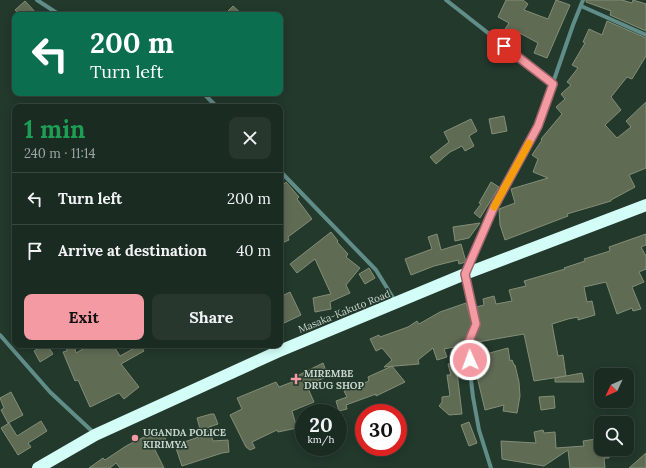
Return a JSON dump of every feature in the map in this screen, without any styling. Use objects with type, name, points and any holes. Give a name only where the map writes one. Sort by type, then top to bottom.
[{"type":"highway","name":"Masaka-Kakuto Road","points":[[38,468],[95,435],[277,352],[465,274],[646,205]]},
{"type":"street","points":[[37,0],[55,12]]},
{"type":"street","points":[[446,0],[553,84]]},
{"type":"street","points":[[491,468],[479,430],[473,397],[467,346],[476,324],[465,274],[494,207],[538,126],[583,0]]},
{"type":"street","points":[[581,6],[646,35]]},
{"type":"street","points":[[206,96],[214,104]]},
{"type":"street","points":[[283,175],[376,270],[397,303]]},
{"type":"street","points":[[0,335],[50,392],[95,435]]},
{"type":"building","points":[[506,0],[523,0],[528,4],[524,10],[548,19],[556,0],[570,5],[547,58],[534,53],[538,43],[516,31],[511,37],[503,32],[509,23],[498,17]]},
{"type":"building","points":[[586,0],[622,0],[632,3],[633,0],[646,4],[646,31],[610,15],[611,11],[586,2]]},
{"type":"building","points":[[25,1],[35,12],[17,12],[15,10]]},
{"type":"building","points":[[233,6],[240,12],[227,12]]},
{"type":"building","points":[[607,21],[646,38],[646,56],[632,79],[627,77],[611,97],[621,110],[605,125],[617,138],[631,127],[626,121],[646,102],[646,168],[629,175],[635,187],[611,201],[567,214],[568,216],[505,240],[500,225],[499,209],[515,203],[511,189],[548,178],[533,172],[538,159],[532,155],[542,140],[541,139],[562,114],[556,107],[565,99],[561,94],[571,85],[567,82],[578,68],[572,65],[585,43],[583,42],[589,29],[602,35]]},
{"type":"building","points":[[504,116],[507,131],[492,134],[489,119]]},
{"type":"building","points":[[471,119],[477,131],[469,136],[474,146],[465,151],[462,146],[450,152],[436,164],[430,157],[449,142],[444,132]]},
{"type":"building","points":[[286,182],[299,197],[297,199],[312,219],[288,237],[289,240],[283,243],[283,185]]},
{"type":"building","points":[[491,182],[499,187],[480,218],[474,213],[481,204],[479,203]]},
{"type":"building","points":[[480,223],[469,238],[455,241],[453,227]]},
{"type":"building","points":[[331,232],[338,241],[337,242],[348,254],[346,257],[360,268],[346,285],[350,293],[330,302],[331,309],[315,312],[313,298],[331,294],[315,259],[297,273],[290,264]]},
{"type":"building","points":[[437,234],[441,250],[461,244],[466,262],[459,264],[458,260],[434,266],[411,275],[405,259],[432,249],[428,237]]},
{"type":"building","points":[[646,234],[646,245],[641,247],[646,256],[646,269],[639,272],[644,282],[632,287],[641,309],[633,311],[632,308],[617,314],[606,282],[584,287],[587,302],[592,301],[595,315],[578,320],[578,317],[568,319],[552,324],[558,356],[563,355],[566,376],[534,381],[524,334],[472,343],[479,325],[476,307],[484,305],[483,299],[494,296],[496,304],[512,301],[509,290],[526,286],[524,281],[565,269],[564,268],[585,261],[584,259],[610,251],[609,247]]},
{"type":"building","points":[[369,268],[375,278],[365,284],[359,274]]},
{"type":"building","points":[[290,292],[301,315],[283,324],[283,296]]},
{"type":"building","points":[[466,303],[472,324],[464,345],[444,349],[447,357],[437,360],[433,348],[418,360],[419,364],[384,367],[392,360],[382,348],[376,351],[370,339],[408,327],[417,321],[419,324],[440,312]]},
{"type":"building","points":[[39,348],[49,348],[53,354],[40,362],[34,351]]},
{"type":"building","points":[[66,348],[75,348],[76,353],[85,348],[115,348],[120,356],[135,348],[142,348],[144,351],[121,364],[139,387],[124,399],[119,393],[90,407],[78,380],[75,381],[63,352],[67,351]]},
{"type":"building","points":[[508,348],[510,361],[512,360],[515,365],[519,382],[520,396],[517,413],[503,411],[504,405],[485,410],[475,368],[477,368],[475,357]]},
{"type":"building","points":[[459,361],[462,370],[457,372],[462,414],[449,415],[439,406],[442,402],[442,397],[450,396],[447,375],[451,375],[448,364]]},
{"type":"building","points":[[323,363],[328,376],[307,386],[314,402],[309,404],[295,404],[295,410],[292,411],[295,421],[295,428],[278,432],[277,430],[252,442],[255,448],[250,450],[246,447],[230,415],[242,409],[237,398],[276,382],[279,387],[300,379],[299,375]]},
{"type":"building","points":[[392,366],[405,382],[376,396],[376,394],[347,405],[337,404],[336,401],[347,397],[344,391],[369,381],[368,377]]},
{"type":"building","points":[[582,373],[584,382],[555,382],[555,378]]},
{"type":"building","points":[[11,392],[23,415],[8,423],[1,410],[4,408],[0,398]]},
{"type":"building","points":[[554,396],[555,408],[541,410],[539,397]]},
{"type":"building","points":[[214,414],[218,424],[209,427],[213,441],[228,440],[229,452],[182,466],[175,445],[202,436],[197,418]]},
{"type":"building","points":[[41,421],[47,431],[28,443],[31,447],[18,455],[1,428],[9,423],[17,436]]},
{"type":"building","points":[[469,422],[477,443],[469,446],[461,425]]},
{"type":"building","points":[[543,430],[544,433],[555,432],[556,448],[584,446],[583,441],[594,439],[594,456],[609,456],[609,458],[604,458],[605,468],[570,468],[568,450],[544,466],[502,459],[501,441],[536,443],[534,432]]},
{"type":"building","points":[[163,431],[167,444],[154,448],[164,468],[120,468],[116,463],[110,468],[89,468],[103,458],[105,460],[126,446],[148,435]]},
{"type":"building","points":[[646,453],[646,468],[629,468]]},
{"type":"slow traffic","points":[[494,207],[529,143]]},
{"type":"place","name":"MIREMBE DRUG SHOP","points":[[296,379]]},
{"type":"place","name":"UGANDA POLICE KIRIMYA","points":[[135,438]]},
{"type":"route","points":[[470,360],[467,346],[476,324],[465,274],[494,207],[538,126],[553,84],[504,46]]}]
